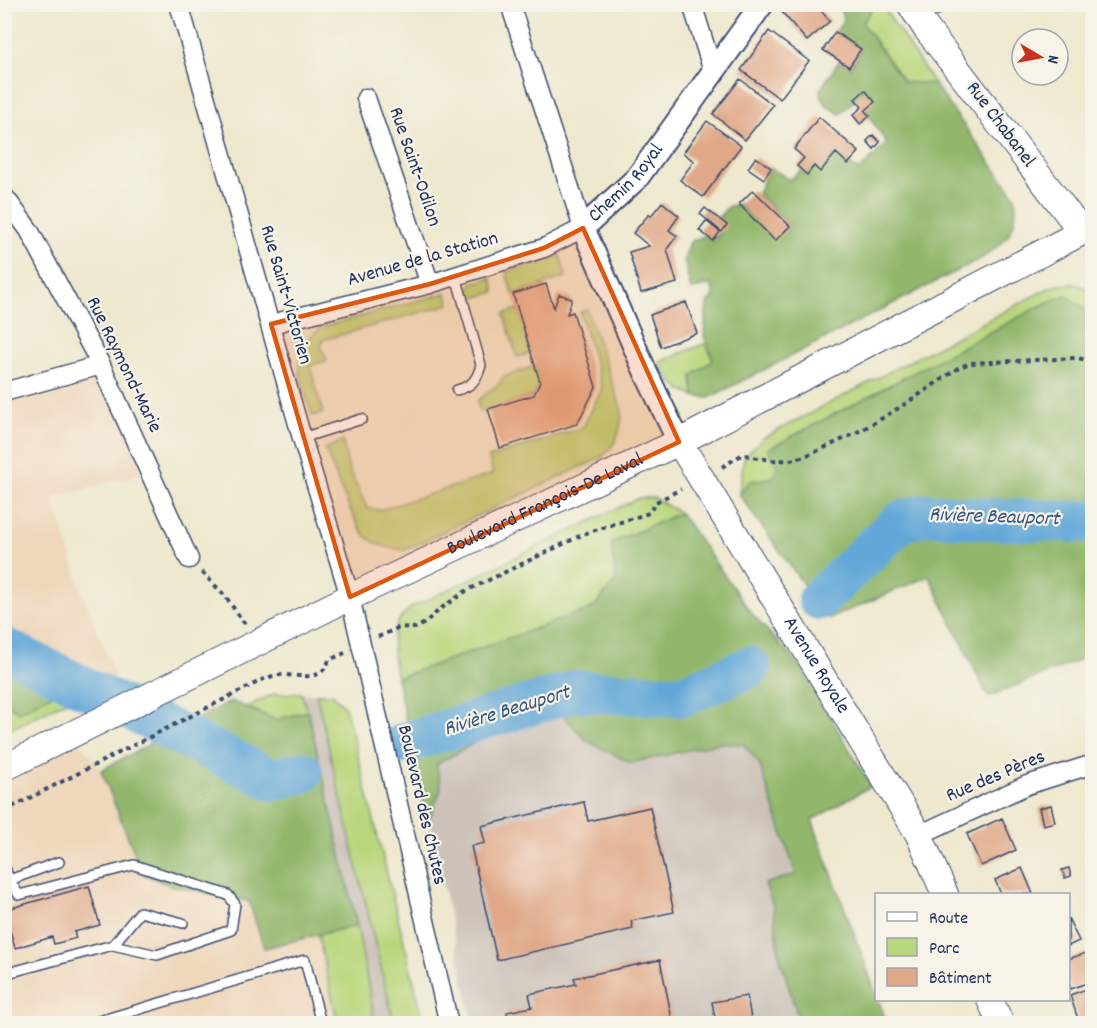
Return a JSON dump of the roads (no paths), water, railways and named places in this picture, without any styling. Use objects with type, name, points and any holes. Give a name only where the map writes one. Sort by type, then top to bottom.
[{"type":"main road","name":"Rue Chabanel","points":[[913,9],[1087,238]]},
{"type":"main road","name":"Boulevard François-De Laval","points":[[4,768],[350,597],[679,442],[1087,238]]},
{"type":"main road","name":"Avenue Royale","points":[[679,442],[700,480],[919,835],[945,893]]},
{"type":"main road","points":[[991,1001],[1001,1023]]},
{"type":"street","name":"Rue Saint-Victorien","points":[[179,4],[302,438],[350,597]]},
{"type":"street","points":[[510,4],[583,228]]},
{"type":"street","points":[[692,4],[713,71]]},
{"type":"street","name":"Chemin Royal","points":[[679,442],[646,373],[583,228],[637,178],[762,4]]},
{"type":"street","points":[[913,9],[940,4]]},
{"type":"street","name":"Rue Saint-Odilon","points":[[366,98],[430,284]]},
{"type":"street","name":"Rue Raymond-Marie","points":[[4,196],[29,230],[101,366],[189,559]]},
{"type":"street","name":"Avenue de la Station","points":[[271,324],[430,284],[544,248],[583,228]]},
{"type":"street","points":[[4,392],[101,366]]},
{"type":"street","name":"Boulevard des Chutes","points":[[350,597],[449,1023]]},
{"type":"street","name":"Rue des Pères","points":[[919,835],[1026,785],[1092,766]]},
{"type":"lane","points":[[456,276],[481,365],[478,378],[469,387],[457,390]]},
{"type":"lane","points":[[302,438],[362,419]]},
{"type":"lane","points":[[7,881],[59,862]]},
{"type":"lane","points":[[4,864],[7,881],[20,895],[134,865],[228,895],[236,903],[231,930],[167,952],[156,955],[113,945],[4,974]]},
{"type":"lane","points":[[113,945],[140,912],[183,923]]},
{"type":"lane","points":[[89,1023],[305,960],[321,1023]]},
{"type":"waterway","name":"Rivière Beauport","points":[[819,599],[900,522],[926,514],[986,519],[1092,522]]},
{"type":"waterway","name":"Rivière Beauport","points":[[4,648],[273,780],[302,772]]},
{"type":"waterway","name":"Rivière Beauport","points":[[404,743],[575,691],[682,696],[750,667]]}]
